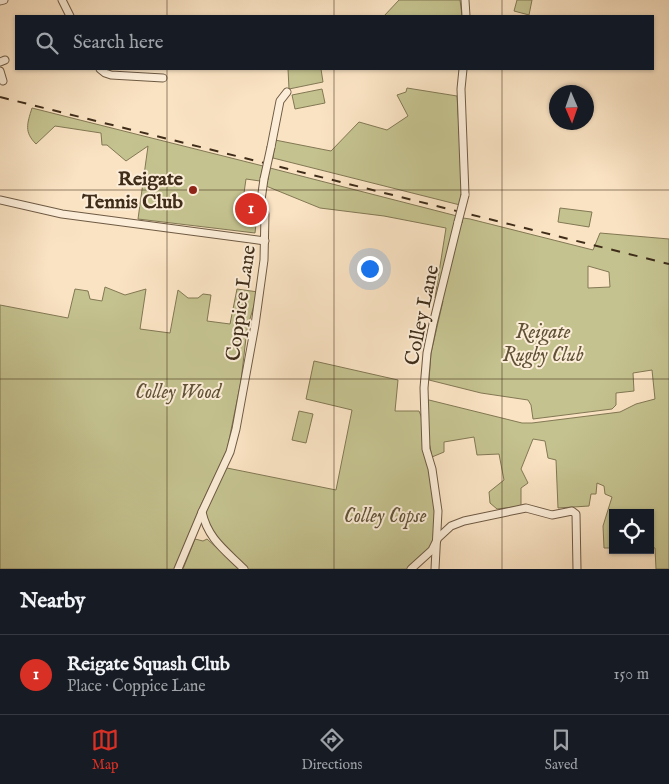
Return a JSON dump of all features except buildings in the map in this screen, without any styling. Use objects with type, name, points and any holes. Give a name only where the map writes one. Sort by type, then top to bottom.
[{"type":"street","points":[[0,1],[4,0]]},
{"type":"street","points":[[62,0],[70,15]]},
{"type":"street","points":[[465,0],[466,15]]},
{"type":"street","points":[[101,70],[105,74],[111,75],[163,78]]},
{"type":"street","name":"Colley Lane","points":[[435,569],[438,538],[436,490],[426,449],[424,388],[427,353],[433,324],[465,195],[461,89],[463,70]]},
{"type":"street","points":[[0,71],[2,81]]},
{"type":"street","name":"Coppice Lane","points":[[178,569],[230,452],[236,431],[255,325],[264,241],[265,214],[261,200],[264,179],[280,101],[287,92]]},
{"type":"street","points":[[0,200],[62,214],[264,241]]},
{"type":"street","points":[[411,569],[432,550],[438,538],[452,526],[464,521],[501,512],[526,508],[552,515],[572,511],[576,514],[577,569]]},
{"type":"street","points":[[202,512],[205,527],[212,538],[244,569]]},
{"type":"green space","points":[[399,0],[460,0],[462,15],[385,15]]},
{"type":"green space","points":[[517,0],[532,0],[529,15],[514,11]]},
{"type":"green space","points":[[288,70],[321,70],[323,82],[289,89]]},
{"type":"green space","points":[[407,88],[457,96],[463,195],[460,205],[273,158],[275,140],[331,151],[359,122],[387,130],[408,116],[397,95],[406,92]]},
{"type":"green space","points":[[322,89],[325,103],[295,109],[292,95]]},
{"type":"green space","name":"Reigate Tennis Club","points":[[32,108],[263,166],[260,181],[246,179],[240,221],[256,224],[255,233],[138,219],[148,146],[126,161],[107,145],[102,145],[101,133],[55,126],[36,144],[28,132]]},
{"type":"green space","name":"Reigate Rugby Club","points":[[270,168],[457,216],[456,224],[461,225],[463,218],[470,219],[593,250],[600,233],[669,239],[669,569],[656,569],[654,509],[609,509],[609,548],[604,548],[603,526],[612,497],[605,494],[604,486],[597,483],[596,494],[591,494],[589,506],[558,508],[556,460],[548,458],[545,441],[533,439],[521,469],[528,483],[521,488],[521,506],[497,509],[490,503],[489,492],[504,480],[499,454],[477,455],[474,437],[444,442],[444,452],[432,457],[429,442],[426,401],[429,400],[522,423],[620,412],[636,404],[655,399],[652,370],[633,373],[634,391],[616,393],[616,405],[612,409],[533,419],[531,405],[528,400],[481,393],[429,380],[431,353],[443,301],[435,298],[446,228],[384,216],[320,208],[266,186]],"holes":[[[588,266],[609,272],[610,287],[588,288]]]},
{"type":"green space","points":[[560,208],[592,212],[589,227],[558,222]]},
{"type":"green space","name":"Colley Wood","points":[[105,287],[125,295],[146,289],[140,329],[170,333],[178,290],[188,298],[198,298],[203,294],[211,295],[207,321],[230,324],[237,289],[258,292],[247,329],[241,381],[227,450],[200,507],[175,569],[0,569],[0,305],[68,318],[75,289],[88,291],[90,299],[102,301]]},
{"type":"green space","name":"Colley Copse","points":[[314,361],[398,380],[395,411],[419,411],[429,441],[438,538],[411,569],[244,569],[212,538],[202,512],[222,467],[336,490],[352,410],[306,399]]},
{"type":"green space","points":[[299,411],[313,414],[306,443],[292,440]]},
{"type":"green space","points":[[195,539],[203,541],[207,539],[240,569],[183,569]]},
{"type":"railway","points":[[0,97],[669,264]]},
{"type":"place","name":"Reigate Tennis Club","points":[[193,190]]},
{"type":"place","name":"Reigate Squash Club","points":[[251,209]]}]
